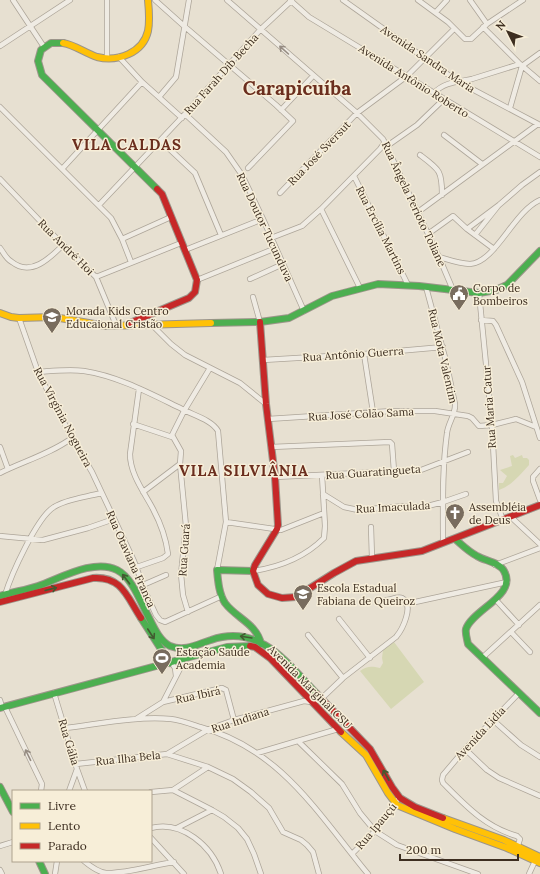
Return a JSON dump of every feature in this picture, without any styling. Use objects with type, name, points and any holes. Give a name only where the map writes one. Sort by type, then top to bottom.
[{"type":"street","points":[[13,0],[44,47]]},
{"type":"street","points":[[0,46],[64,2],[70,0]]},
{"type":"street","points":[[107,0],[107,58]]},
{"type":"street","points":[[128,324],[188,298],[195,292],[197,280],[162,194],[98,130],[60,95],[42,74],[37,59],[44,47],[55,42],[64,43],[91,55],[107,58],[119,57],[132,53],[143,43],[148,31],[148,0]]},
{"type":"street","points":[[155,0],[293,121],[248,168]]},
{"type":"street","points":[[159,97],[176,77],[189,0]]},
{"type":"street","name":"Rua Ângela Perioto Toliane","points":[[227,0],[357,113],[379,134],[386,144],[440,257],[453,290]]},
{"type":"street","name":"Rua Farah Dib Becha","points":[[99,205],[184,116],[260,30],[291,0]]},
{"type":"street","name":"Avenida Antônio Roberto","points":[[291,0],[309,17],[540,158]]},
{"type":"street","name":"Avenida Sandra Maria","points":[[343,0],[457,81],[510,108],[539,125]]},
{"type":"street","points":[[418,0],[436,12],[465,39],[472,39],[485,26],[523,0]]},
{"type":"street","points":[[436,12],[447,0]]},
{"type":"street","points":[[470,0],[485,26],[521,65],[540,81]]},
{"type":"street","points":[[513,6],[514,0]]},
{"type":"street","name":"Rua José Sversut","points":[[280,193],[357,113],[407,76],[454,29]]},
{"type":"street","points":[[434,93],[439,88],[457,81],[521,65],[540,53]]},
{"type":"street","name":"Rua Doutor Tucunduva","points":[[119,57],[142,82],[221,146],[232,159],[248,186],[304,311]]},
{"type":"street","points":[[510,108],[521,65]]},
{"type":"street","points":[[281,110],[313,76]]},
{"type":"street","points":[[62,169],[142,82]]},
{"type":"street","points":[[271,238],[302,226],[321,209],[380,149],[421,121],[444,99]]},
{"type":"street","points":[[0,107],[99,205],[113,222],[132,262]]},
{"type":"street","points":[[418,212],[442,196],[513,141],[539,125]]},
{"type":"street","points":[[444,135],[482,164]]},
{"type":"street","points":[[161,141],[195,173],[221,235]]},
{"type":"street","points":[[420,155],[434,166],[441,174],[442,196]]},
{"type":"street","points":[[467,229],[540,172]]},
{"type":"street","name":"Rua Ercília Martins","points":[[354,176],[408,285]]},
{"type":"street","name":"Rua André Hoi","points":[[0,179],[96,277],[116,325]]},
{"type":"street","points":[[440,257],[464,264],[476,263],[486,258],[518,218],[530,206],[540,200]]},
{"type":"street","points":[[475,235],[499,205]]},
{"type":"street","points":[[321,209],[360,288]]},
{"type":"street","points":[[428,234],[453,216],[467,229],[494,249]]},
{"type":"street","points":[[122,239],[171,217]]},
{"type":"street","points":[[185,250],[263,219]]},
{"type":"street","points":[[96,277],[181,243]]},
{"type":"street","points":[[0,248],[12,263],[25,267],[38,265],[44,262],[63,245]]},
{"type":"street","points":[[197,280],[276,248]]},
{"type":"street","points":[[0,313],[19,318],[51,317],[89,324],[116,325],[260,322],[289,318],[327,298],[382,283],[426,286],[479,293],[496,290],[507,284],[540,251]]},
{"type":"street","points":[[250,279],[283,264]]},
{"type":"street","name":"Rua Mota Valentim","points":[[426,286],[443,347],[455,404],[448,427],[444,462],[443,544]]},
{"type":"street","name":"Rua Maria Catur","points":[[479,293],[492,425],[496,501],[503,520]]},
{"type":"street","points":[[253,297],[260,322],[266,404],[275,477],[277,529],[255,565],[253,571],[259,585],[268,594],[280,599],[296,597],[356,561],[418,552],[443,544],[540,505]]},
{"type":"street","name":"Rua Virgínia Nogueira","points":[[19,318],[38,372],[72,438],[92,472],[101,493]]},
{"type":"street","points":[[481,320],[493,321],[496,325],[522,382],[540,438]]},
{"type":"street","points":[[151,324],[177,350],[240,383],[266,404]]},
{"type":"street","name":"Rua Antônio Guerra","points":[[263,360],[364,354],[443,347]]},
{"type":"street","points":[[364,354],[373,412]]},
{"type":"street","points":[[133,424],[172,435],[184,411],[210,368]]},
{"type":"street","points":[[38,372],[65,370],[99,374],[139,389],[212,425],[218,431],[226,522],[217,570],[218,579],[222,596],[230,608],[259,634],[262,642],[260,650]]},
{"type":"street","points":[[137,567],[163,558],[168,554],[161,525],[143,492],[130,463],[133,424],[139,389]]},
{"type":"street","name":"Rua José Colão Sama","points":[[268,419],[373,412],[435,411],[470,417],[479,426],[492,425]]},
{"type":"street","points":[[492,425],[516,419],[536,427]]},
{"type":"street","name":"Rua Guará","points":[[172,435],[181,450],[180,464],[186,526],[181,574],[183,595],[188,612]]},
{"type":"street","points":[[0,473],[45,454],[72,438]]},
{"type":"street","points":[[271,448],[388,442],[392,444],[394,471]]},
{"type":"street","points":[[0,447],[8,469]]},
{"type":"street","name":"Rua Guaratingueta","points":[[275,477],[421,470],[468,452]]},
{"type":"street","points":[[143,492],[180,464]]},
{"type":"street","points":[[540,469],[532,480],[540,500]]},
{"type":"street","points":[[217,570],[253,571],[273,568],[285,564],[317,545],[324,537],[325,526],[322,475]]},
{"type":"street","points":[[3,595],[15,567],[30,539],[43,518],[53,507],[101,493]]},
{"type":"street","name":"Rua Otaviana Franca","points":[[101,493],[137,567],[145,591],[156,615],[160,620],[165,622],[188,612]]},
{"type":"street","name":"Rua Imaculada","points":[[323,494],[344,507],[358,510],[405,506],[424,507],[466,494]]},
{"type":"street","points":[[226,522],[284,529],[324,513]]},
{"type":"street","points":[[511,517],[540,544]]},
{"type":"street","points":[[0,536],[43,540],[88,528],[114,519]]},
{"type":"street","points":[[371,527],[372,558]]},
{"type":"street","points":[[455,539],[469,551],[503,571],[507,582],[496,600],[477,614],[466,628],[468,644],[539,710]]},
{"type":"street","points":[[495,565],[540,548]]},
{"type":"street","points":[[3,595],[40,586],[63,575],[81,570],[100,567],[110,568],[117,570],[124,575],[162,638],[168,644],[177,647],[181,653],[182,660],[181,667],[163,702],[134,720]]},
{"type":"street","points":[[81,570],[76,573],[78,578],[102,577],[117,582],[165,656],[175,668],[176,676]]},
{"type":"street","points":[[143,585],[166,575]]},
{"type":"street","points":[[0,602],[93,578]]},
{"type":"street","points":[[406,604],[507,582]]},
{"type":"street","points":[[137,595],[145,591]]},
{"type":"street","points":[[188,612],[222,596]]},
{"type":"street","points":[[316,700],[396,637],[401,630],[407,612],[406,604],[401,598],[386,600]]},
{"type":"street","points":[[496,600],[519,625]]},
{"type":"street","points":[[482,658],[540,605]]},
{"type":"street","points":[[339,619],[370,658]]},
{"type":"street","points":[[511,632],[530,652]]},
{"type":"street","points":[[308,635],[343,678]]},
{"type":"street","name":"Avenida Marginal CSU","points":[[177,647],[193,647],[229,636],[240,636],[262,642],[281,655],[338,729],[366,755],[398,800]]},
{"type":"street","name":"Avenida Marginal CSU","points":[[2,707],[226,648],[248,645],[260,650],[270,658],[370,749],[398,800]]},
{"type":"street","points":[[165,656],[168,651],[177,647]]},
{"type":"street","name":"Rua Ibirá","points":[[163,702],[222,688],[226,690],[234,720]]},
{"type":"street","name":"Rua Gália","points":[[54,693],[85,790]]},
{"type":"street","name":"Avenida Lidia","points":[[518,846],[520,839],[517,836],[488,824],[466,806],[443,783],[442,780],[443,775],[465,749],[519,693]]},
{"type":"street","points":[[0,700],[2,707],[42,784],[41,790]]},
{"type":"street","name":"Rua Indiana","points":[[167,754],[210,729],[234,720],[304,701],[316,700]]},
{"type":"street","points":[[65,728],[134,720],[172,720],[210,729],[227,735],[257,753],[293,782],[322,815],[368,874]]},
{"type":"street","points":[[493,720],[521,745],[540,757]]},
{"type":"street","points":[[257,753],[299,742],[338,729]]},
{"type":"street","points":[[299,742],[338,780],[360,813],[375,831],[397,845],[478,874]]},
{"type":"street","points":[[465,749],[487,770],[499,778],[540,796]]},
{"type":"street","name":"Rua Ilha Bela","points":[[76,766],[167,754],[208,767],[233,779],[269,808],[283,832],[301,840],[313,852],[319,874]]},
{"type":"street","points":[[69,790],[76,766]]},
{"type":"street","points":[[152,792],[173,790],[208,767]]},
{"type":"street","points":[[0,787],[12,810]]},
{"type":"street","points":[[173,790],[224,817],[243,834],[254,854],[261,874]]},
{"type":"street","points":[[398,800],[518,846],[538,860]]},
{"type":"street","points":[[398,800],[404,808],[538,860]]},
{"type":"street","name":"Rua Ipauçú","points":[[352,854],[375,831],[398,800]]},
{"type":"street","points":[[178,828],[212,810]]},
{"type":"street","points":[[152,828],[165,826],[178,828],[201,843],[210,851],[221,874]]},
{"type":"street","points":[[152,839],[184,874]]},
{"type":"street","points":[[0,846],[12,842]]},
{"type":"street","points":[[529,874],[538,860]]},
{"type":"street","points":[[39,862],[45,874]]},
{"type":"street","points":[[55,874],[57,862]]},
{"type":"street","points":[[85,862],[105,874],[143,871],[174,862]]},
{"type":"street","points":[[0,870],[2,874]]},
{"type":"green space","points":[[513,455],[515,458],[522,455],[523,458],[527,458],[529,460],[529,465],[511,483],[499,490],[499,483],[503,483],[507,476],[500,470],[512,466],[510,456]]},
{"type":"green space","points":[[394,642],[424,682],[391,709],[360,671],[369,667],[380,668],[383,663],[383,650]]},
{"type":"traffic: fast","points":[[63,43],[51,43],[41,50],[38,61],[42,75],[157,189]]},
{"type":"traffic: fast","points":[[211,323],[260,322],[289,318],[332,296],[378,284],[419,286],[479,293],[496,290],[507,285],[540,251]]},
{"type":"traffic: fast","points":[[455,539],[480,558],[492,562],[502,568],[507,580],[505,588],[500,595],[470,622],[466,629],[468,644],[540,713]]},
{"type":"traffic: fast","points":[[0,596],[38,586],[87,568],[98,566],[108,567],[122,573],[130,583],[156,631],[162,640],[170,646],[176,648],[186,648],[228,636],[244,637],[272,649],[284,659],[317,694]]},
{"type":"traffic: fast","points":[[253,571],[217,570],[218,583],[225,603],[251,626],[259,637],[261,644]]},
{"type":"traffic: fast","points":[[141,618],[170,663]]},
{"type":"traffic: fast","points":[[0,708],[227,647],[250,646]]},
{"type":"traffic: fast","points":[[0,787],[12,810]]},
{"type":"traffic: fast","points":[[39,862],[45,874]]},
{"type":"traffic: slow","points":[[63,43],[72,45],[97,57],[113,58],[128,54],[141,45],[148,31],[148,0]]},
{"type":"traffic: slow","points":[[0,313],[19,318],[54,317],[106,326],[211,323]]},
{"type":"traffic: slow","points":[[341,732],[366,755],[388,793],[397,805],[455,829],[507,848],[540,863]]},
{"type":"traffic: slow","points":[[443,818],[504,840],[540,857]]},
{"type":"traffic: jam","points":[[130,323],[189,298],[195,292],[197,280],[162,194],[157,189]]},
{"type":"traffic: jam","points":[[253,571],[278,525],[275,477],[266,404],[260,322]]},
{"type":"traffic: jam","points":[[253,571],[258,585],[268,594],[282,598],[296,597],[356,561],[422,551],[540,505]]},
{"type":"traffic: jam","points":[[0,602],[93,578],[103,578],[111,580],[123,589],[141,618]]},
{"type":"traffic: jam","points":[[250,646],[255,647],[270,658],[341,732]]},
{"type":"traffic: jam","points":[[317,694],[370,749],[400,798],[415,807],[443,818]]},
{"type":"place","name":"Corpo de Bombeiros","points":[[459,311]]},
{"type":"place","name":"Morada Kids Centro Educaional Cristão","points":[[52,334]]},
{"type":"place","name":"Assembléia de Deus","points":[[455,530]]},
{"type":"place","name":"Escola Estadual Fabiana de Queiroz","points":[[303,611]]},
{"type":"place","name":"Estação Saúde Academia","points":[[162,675]]},
{"type":"district","name":"Carapicuíba","points":[[297,88]]},
{"type":"district","name":"VILA CALDAS","points":[[127,145]]},
{"type":"district","name":"VILA SILVIÂNIA","points":[[244,471]]}]
